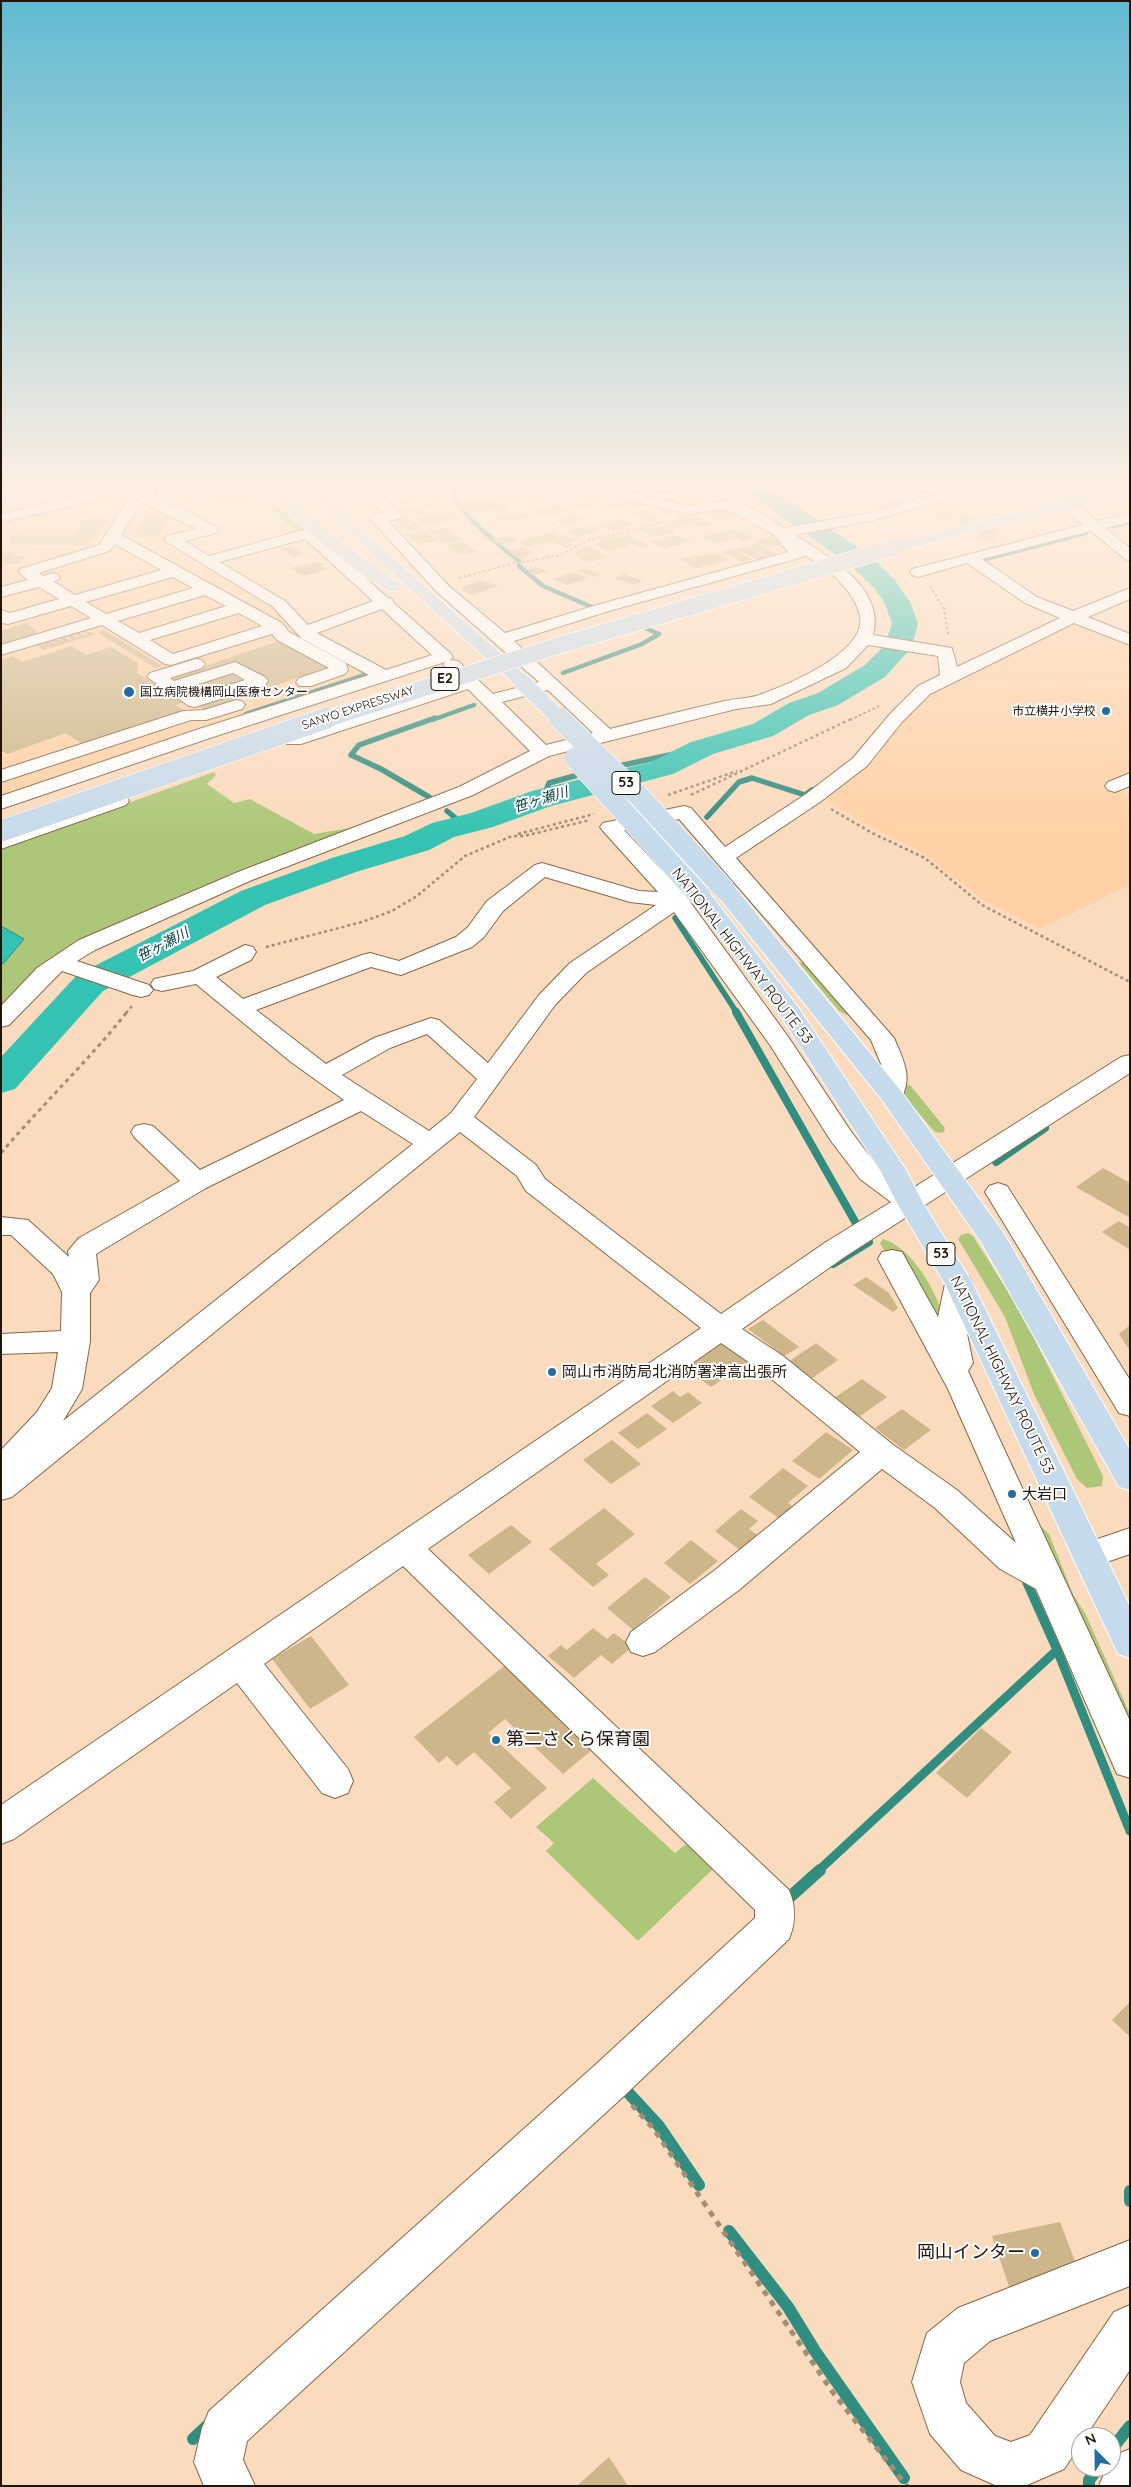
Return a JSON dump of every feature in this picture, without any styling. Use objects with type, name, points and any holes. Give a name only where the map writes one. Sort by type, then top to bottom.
[{"type":"highway","points":[[406,606],[436,626]]},
{"type":"highway","name":"NATIONAL HIGHWAY ROUTE 53","points":[[438,606],[521,681],[639,796],[700,895],[823,1010],[891,1094],[993,1238],[1130,1478]]},
{"type":"highway","name":"SANYO EXPRESSWAY","points":[[1,816],[166,758],[398,682],[651,606]]},
{"type":"highway","name":"SANYO EXPRESSWAY","points":[[1,831],[198,761],[411,690],[686,606]]},
{"type":"highway","name":"NATIONAL HIGHWAY ROUTE 53","points":[[472,659],[496,693],[617,802],[700,895],[790,1012],[893,1170],[910,1203],[959,1284],[1130,1644]]},
{"type":"street","points":[[1,615],[8,620],[53,606]]},
{"type":"street","points":[[83,606],[171,660],[278,634]]},
{"type":"street","points":[[89,610],[103,606]]},
{"type":"street","points":[[1,650],[148,606]]},
{"type":"street","points":[[119,628],[192,606]]},
{"type":"street","points":[[281,606],[309,636],[384,676]]},
{"type":"street","points":[[305,632],[365,606]]},
{"type":"street","points":[[400,606],[444,657],[471,682],[496,693],[542,752]]},
{"type":"street","points":[[463,606],[606,734]]},
{"type":"street","points":[[501,640],[610,606]]},
{"type":"street","points":[[528,662],[715,606]]},
{"type":"street","points":[[864,606],[868,616],[869,639]]},
{"type":"street","points":[[1046,606],[1130,640]]},
{"type":"street","points":[[725,856],[744,846],[813,798],[869,754],[872,745],[918,694],[949,676],[1100,606]]},
{"type":"street","points":[[137,639],[241,607],[260,618],[278,634],[339,666],[339,670],[286,688]]},
{"type":"street","points":[[156,651],[260,618]]},
{"type":"street","points":[[167,681],[278,634]]},
{"type":"street","points":[[869,639],[946,652],[949,676]]},
{"type":"street","points":[[1,1020],[45,973],[87,945],[245,876],[466,791],[542,752],[606,734],[736,704],[765,700],[840,664],[869,639]]},
{"type":"street","points":[[1,803],[444,657]]},
{"type":"street","points":[[1,842],[314,733],[471,682]]},
{"type":"street","points":[[496,693],[552,684]]},
{"type":"street","points":[[1,776],[189,715],[206,715],[268,694]]},
{"type":"street","points":[[700,895],[610,827],[684,812],[725,856],[882,1038],[896,1071],[891,1094]]},
{"type":"street","points":[[240,1008],[370,960],[401,968],[464,942],[476,932],[495,906],[542,869],[638,897],[700,895]]},
{"type":"street","points":[[1,1488],[460,1119],[491,1080],[547,1000],[578,968],[700,895]]},
{"type":"street","points":[[61,963],[152,987],[200,976],[243,955],[245,952]]},
{"type":"street","points":[[200,976],[300,1057],[362,1101],[429,1142]]},
{"type":"street","points":[[823,1010],[882,1038]]},
{"type":"street","points":[[326,1074],[382,1043],[431,1025],[491,1080]]},
{"type":"street","points":[[1,1827],[843,1244],[1130,1062]]},
{"type":"street","points":[[76,1292],[85,1280],[82,1252],[89,1245],[197,1182],[362,1101]]},
{"type":"street","points":[[460,1119],[527,1171],[535,1185],[720,1328],[773,1364],[881,1452],[946,1500],[1012,1560],[1049,1580]]},
{"type":"street","points":[[144,1132],[197,1182]]},
{"type":"street","points":[[998,1192],[1130,1405]]},
{"type":"street","points":[[1,1226],[18,1226],[65,1269],[76,1292],[75,1341],[67,1389],[48,1420],[1,1470]]},
{"type":"street","points":[[993,1238],[1055,1284]]},
{"type":"street","points":[[892,1259],[963,1389],[1130,1762]]},
{"type":"street","points":[[959,1284],[951,1324],[963,1389]]},
{"type":"street","points":[[1060,1354],[1078,1321]]},
{"type":"street","points":[[1,1344],[75,1341]]},
{"type":"street","points":[[643,1642],[727,1580],[881,1452]]},
{"type":"street","points":[[1089,1556],[1130,1541]]},
{"type":"street","points":[[230,2486],[218,2462],[226,2428],[609,2081],[775,1926],[775,1903],[404,1547]]},
{"type":"street","points":[[240,1660],[335,1781]]},
{"type":"street","points":[[1130,2263],[974,2324],[944,2350],[936,2382],[947,2418],[978,2453],[1011,2467],[1047,2452],[1130,2328]]},
{"type":"street","points":[[1124,2486],[1130,2473]]},
{"type":"path","points":[[688,796],[880,705]]},
{"type":"path","points":[[665,796],[748,767]]},
{"type":"path","points":[[813,798],[872,832],[925,858],[982,905],[1054,940],[1130,982]]},
{"type":"path","points":[[245,952],[362,922],[392,911],[417,896],[465,856],[512,836],[601,812]]},
{"type":"path","points":[[512,836],[524,836],[599,818]]},
{"type":"path","points":[[1,1153],[37,1111],[95,1052],[129,1009],[152,987]]},
{"type":"path","points":[[609,2081],[653,2128],[834,2394],[907,2486]]},
{"type":"shaded area","points":[[1,606],[276,606],[370,673],[370,676],[1,800]]},
{"type":"shaded area","points":[[1075,620],[1130,642],[1130,776],[1105,784],[1130,796],[1130,885],[1040,929],[983,900],[920,851],[877,830],[829,802],[825,797],[865,764],[872,762],[881,750],[878,746],[923,695]]},
{"type":"green space","points":[[214,772],[216,775],[207,784],[234,803],[250,799],[314,834],[374,824],[76,947],[1,1010],[1,849]]},
{"type":"green space","points":[[811,960],[863,1023],[839,1011],[799,963]]},
{"type":"green space","points":[[910,1085],[945,1128],[944,1132],[934,1131],[905,1097],[903,1086]]},
{"type":"green space","points":[[968,1233],[973,1236],[1021,1312],[1103,1476],[1102,1486],[1087,1488],[1077,1479],[1034,1394],[1005,1317],[958,1239],[961,1235]]},
{"type":"green space","points":[[883,1239],[893,1243],[911,1258],[932,1288],[943,1315],[946,1336],[887,1255],[880,1243]]},
{"type":"green space","points":[[1035,1521],[1049,1534],[1073,1594],[1086,1615],[1130,1714],[1130,1745]]},
{"type":"green space","points":[[593,1778],[675,1853],[686,1844],[713,1869],[638,1941],[546,1851],[554,1843],[536,1827]]},
{"type":"water","points":[[1,926],[24,939],[3,964],[1,963]]},
{"type":"building","points":[[27,623],[38,633],[1,644],[1,631]]},
{"type":"building","points":[[84,630],[96,634],[44,650],[36,645],[48,641],[57,644],[51,640],[64,641],[59,638],[63,636],[69,640],[72,639],[66,635],[71,634],[76,638],[79,637],[74,633],[87,634],[81,631]]},
{"type":"building","points":[[104,630],[162,666],[155,668],[97,632]]},
{"type":"building","name":"国立病院機構岡山医療センター","points":[[279,641],[328,667],[205,710],[189,701],[175,705],[183,710],[83,745],[66,733],[7,754],[1,750],[1,706],[3,705],[1,704],[1,660],[13,656],[22,662],[72,646],[86,655],[111,647],[138,663],[137,673],[153,683]]},
{"type":"building","points":[[1103,1168],[1130,1183],[1130,1218],[1076,1187]]},
{"type":"building","points":[[1119,1221],[1130,1228],[1130,1250],[1102,1232]]},
{"type":"building","points":[[866,1277],[889,1293],[898,1308],[893,1312],[853,1285]]},
{"type":"building","points":[[763,1320],[799,1347],[784,1356],[748,1329]]},
{"type":"building","points":[[1130,1325],[1130,1351],[1119,1334]]},
{"type":"building","points":[[721,1342],[748,1362],[711,1387],[684,1367]]},
{"type":"building","points":[[816,1343],[838,1360],[811,1379],[788,1362]]},
{"type":"building","points":[[862,1379],[887,1397],[859,1417],[834,1398]]},
{"type":"building","points":[[673,1391],[680,1397],[688,1392],[702,1403],[673,1423],[651,1406]]},
{"type":"building","points":[[902,1409],[931,1430],[904,1450],[875,1428]]},
{"type":"building","points":[[647,1413],[667,1429],[638,1449],[618,1433]]},
{"type":"building","points":[[826,1432],[853,1450],[819,1479],[792,1461]]},
{"type":"building","points":[[612,1440],[641,1464],[611,1484],[583,1460]]},
{"type":"building","points":[[783,1468],[808,1486],[788,1503],[795,1508],[781,1520],[749,1497]]},
{"type":"building","points":[[604,1508],[635,1534],[596,1564],[609,1575],[593,1587],[549,1549]]},
{"type":"building","points":[[741,1509],[758,1521],[749,1529],[759,1536],[741,1551],[715,1531]]},
{"type":"building","points":[[511,1525],[532,1542],[489,1574],[468,1555]]},
{"type":"building","points":[[691,1540],[718,1561],[690,1584],[664,1563]]},
{"type":"building","points":[[645,1577],[671,1597],[633,1630],[607,1608]]},
{"type":"building","points":[[593,1628],[607,1639],[614,1633],[632,1647],[612,1664],[601,1655],[574,1678],[548,1656],[561,1645],[567,1650]]},
{"type":"building","points":[[311,1636],[349,1685],[310,1709],[272,1659]]},
{"type":"building","points":[[508,1663],[598,1745],[563,1774],[505,1719],[488,1733],[547,1788],[511,1819],[494,1802],[511,1788],[474,1752],[457,1766],[447,1756],[439,1763],[414,1737]]},
{"type":"building","points":[[981,1728],[1012,1752],[967,1798],[936,1773]]},
{"type":"building","points":[[1130,2002],[1130,2037],[1112,2020]]},
{"type":"building","points":[[1060,2222],[1080,2274],[1010,2289],[992,2236]]},
{"type":"building","points":[[609,2457],[628,2486],[577,2486]]},
{"type":"waterway","name":"笹ヶ瀬川","points":[[1,1081],[90,983],[253,898],[344,865],[417,843],[443,830],[482,820],[543,798],[569,793],[662,768],[702,748],[763,730],[799,709],[828,699],[875,671],[898,647],[905,623],[899,606]]},
{"type":"waterway","points":[[563,673],[642,644],[659,634],[645,628]]},
{"type":"waterway","points":[[246,714],[368,674],[360,669]]},
{"type":"waterway","points":[[432,720],[474,705]]},
{"type":"waterway","points":[[429,797],[381,769],[351,755],[359,745],[435,718]]},
{"type":"waterway","points":[[614,767],[702,748]]},
{"type":"waterway","points":[[543,798],[549,783],[585,773]]},
{"type":"waterway","points":[[707,817],[739,782],[752,778],[805,795],[812,790]]},
{"type":"waterway","points":[[447,811],[464,825]]},
{"type":"waterway","points":[[675,918],[737,1013]]},
{"type":"waterway","points":[[736,1012],[857,1225]]},
{"type":"waterway","points":[[996,1162],[1045,1128]]},
{"type":"waterway","points":[[833,1264],[869,1242]]},
{"type":"waterway","points":[[1027,1583],[1057,1650]]},
{"type":"waterway","points":[[818,1871],[1057,1650]]},
{"type":"waterway","points":[[1057,1650],[1130,1831]]},
{"type":"waterway","points":[[791,1896],[820,1870]]},
{"type":"waterway","points":[[623,2087],[659,2126],[699,2185]]},
{"type":"waterway","points":[[1130,2191],[1130,2201]]},
{"type":"waterway","points":[[729,2231],[788,2307],[815,2351],[904,2478]]},
{"type":"waterway","points":[[193,2439],[208,2425]]},
{"type":"waterway","points":[[1121,2437],[1130,2426]]},
{"type":"waterway","points":[[1089,2486],[1091,2477]]},
{"type":"place","name":"国立病院機構岡山医療センター","points":[[129,692]]},
{"type":"place","name":"市立横井小学校","points":[[1106,711]]},
{"type":"place","name":"岡山市消防局北消防署津高出張所","points":[[552,1372]]},
{"type":"place","name":"大岩口","points":[[1012,1494]]},
{"type":"place","name":"第二さくら保育園","points":[[496,1740]]},
{"type":"place","name":"岡山インター","points":[[1035,2253]]}]
